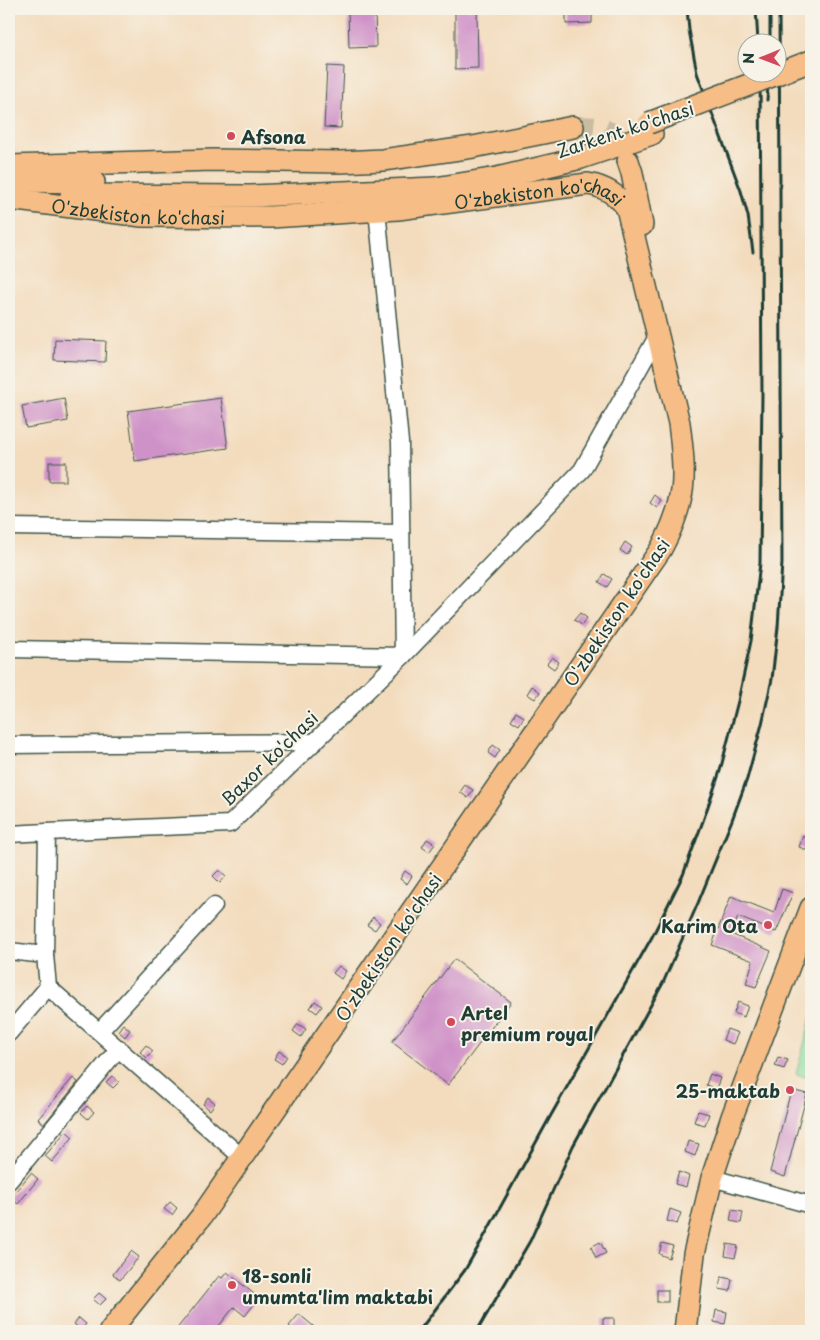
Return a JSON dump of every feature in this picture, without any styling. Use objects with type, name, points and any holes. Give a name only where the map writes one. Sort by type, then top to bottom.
[{"type":"main road","name":"Zarkent ko'chasi","points":[[434,182],[497,178],[581,158],[811,61]]},
{"type":"main road","name":"Zarkent ko'chasi","points":[[651,128],[811,73]]},
{"type":"main road","name":"O'zbekiston ko'chasi","points":[[12,181],[36,166],[213,160],[340,162],[383,160],[474,147],[573,127]]},
{"type":"main road","name":"O'zbekiston ko'chasi","points":[[127,1331],[192,1251],[238,1187],[671,554],[678,539],[689,506],[692,488],[694,471],[691,436],[652,278],[637,196],[628,160]]},
{"type":"main road","name":"O'zbekiston ko'chasi","points":[[12,181],[251,196],[434,182]]},
{"type":"main road","name":"O'zbekiston ko'chasi","points":[[9,199],[142,216],[271,217],[398,209],[528,190],[588,184],[602,187],[615,195],[627,208],[679,423],[684,472],[684,487],[680,504],[661,549],[244,1156],[201,1217],[110,1331]]},
{"type":"main road","points":[[685,1331],[694,1254],[712,1178],[732,1117],[811,908]]},
{"type":"street","points":[[9,649],[403,656],[400,442],[377,210]]},
{"type":"street","name":"Baxor ko'chasi","points":[[9,834],[230,824],[403,656],[582,470],[658,335]]},
{"type":"street","points":[[9,527],[401,533]]},
{"type":"street","points":[[9,745],[315,742]]},
{"type":"street","points":[[47,832],[45,955],[48,987],[237,1153],[244,1156]]},
{"type":"street","points":[[100,1031],[214,906]]},
{"type":"street","points":[[9,951],[45,955]]},
{"type":"street","points":[[9,1033],[48,987]]},
{"type":"street","points":[[9,1181],[119,1048]]},
{"type":"street","points":[[712,1178],[811,1205]]},
{"type":"green space","points":[[811,1018],[811,1079],[796,1074]]},
{"type":"building","points":[[348,9],[375,9],[376,47],[349,48]]},
{"type":"building","points":[[455,9],[477,9],[478,68],[455,69]]},
{"type":"building","points":[[566,9],[592,9],[592,23],[566,24]]},
{"type":"building","points":[[327,66],[344,67],[341,128],[324,127]]},
{"type":"building","points":[[55,339],[106,341],[105,362],[54,360]]},
{"type":"building","points":[[64,398],[68,421],[26,428],[22,406]]},
{"type":"building","points":[[221,398],[228,448],[135,461],[128,411]]},
{"type":"building","points":[[49,462],[66,462],[66,481],[49,481]]},
{"type":"building","points":[[655,495],[662,501],[657,508],[650,503]]},
{"type":"building","points":[[625,542],[632,547],[627,555],[620,550]]},
{"type":"building","points":[[604,574],[612,579],[607,587],[599,582]]},
{"type":"building","points":[[580,613],[587,618],[582,625],[574,620]]},
{"type":"building","points":[[552,657],[559,662],[554,669],[547,664]]},
{"type":"building","points":[[532,686],[540,692],[535,699],[527,694]]},
{"type":"building","points":[[516,712],[524,717],[519,725],[511,720]]},
{"type":"building","points":[[493,745],[500,750],[495,758],[488,753]]},
{"type":"building","points":[[465,785],[473,790],[468,798],[460,792]]},
{"type":"building","points":[[803,836],[811,839],[809,851],[799,847]]},
{"type":"building","points":[[427,839],[435,844],[429,852],[422,847]]},
{"type":"building","points":[[219,870],[226,876],[220,883],[213,876]]},
{"type":"building","points":[[405,871],[412,876],[407,884],[400,879]]},
{"type":"building","name":"Karim Ota","points":[[782,889],[793,893],[776,932],[738,917],[731,934],[771,951],[756,987],[746,984],[753,961],[712,945],[731,896],[774,913]]},
{"type":"building","points":[[373,917],[380,923],[375,930],[367,925]]},
{"type":"building","name":"Artel premium royal","points":[[454,959],[511,1002],[448,1085],[392,1042]]},
{"type":"building","points":[[339,966],[346,971],[341,979],[333,973]]},
{"type":"building","points":[[315,1001],[322,1006],[317,1013],[310,1008]]},
{"type":"building","points":[[738,1002],[748,1006],[744,1017],[734,1013]]},
{"type":"building","points":[[123,1024],[130,1030],[125,1037],[118,1031]]},
{"type":"building","points":[[298,1024],[306,1029],[301,1037],[293,1031]]},
{"type":"building","points":[[727,1029],[738,1033],[733,1044],[723,1040]]},
{"type":"building","points":[[146,1045],[153,1051],[147,1058],[140,1052]]},
{"type":"building","points":[[279,1051],[287,1056],[282,1064],[274,1059]]},
{"type":"building","points":[[778,1057],[788,1060],[784,1069],[775,1066]]},
{"type":"building","points":[[710,1074],[720,1078],[716,1089],[706,1085]]},
{"type":"building","points":[[112,1076],[119,1082],[113,1088],[106,1082]]},
{"type":"building","points":[[73,1078],[78,1082],[44,1124],[38,1119]]},
{"type":"building","points":[[791,1090],[807,1094],[785,1177],[770,1172]]},
{"type":"building","points":[[208,1097],[215,1103],[210,1110],[203,1104]]},
{"type":"building","points":[[87,1106],[94,1112],[88,1119],[81,1113]]},
{"type":"building","points":[[698,1111],[709,1114],[705,1125],[694,1122]]},
{"type":"building","points":[[66,1131],[73,1137],[52,1162],[45,1156]]},
{"type":"building","points":[[688,1141],[699,1144],[695,1156],[685,1152]]},
{"type":"building","points":[[679,1172],[689,1176],[686,1187],[675,1184]]},
{"type":"building","points":[[31,1173],[38,1179],[18,1204],[10,1198]]},
{"type":"building","points":[[170,1202],[177,1208],[172,1215],[164,1209]]},
{"type":"building","points":[[670,1209],[681,1213],[677,1224],[667,1221]]},
{"type":"building","points":[[732,1210],[743,1212],[741,1223],[730,1221]]},
{"type":"building","points":[[600,1242],[606,1253],[596,1258],[591,1247]]},
{"type":"building","points":[[662,1243],[673,1246],[669,1258],[659,1254]]},
{"type":"building","points":[[727,1244],[738,1246],[735,1258],[725,1256]]},
{"type":"building","points":[[131,1251],[139,1257],[120,1280],[113,1274]]},
{"type":"building","points":[[227,1272],[259,1298],[245,1316],[234,1307],[215,1331],[175,1331],[219,1276],[222,1278]]},
{"type":"building","points":[[721,1277],[732,1279],[730,1291],[719,1289]]},
{"type":"building","points":[[657,1290],[668,1290],[668,1302],[657,1302]]},
{"type":"building","points":[[99,1293],[106,1299],[100,1305],[93,1299]]},
{"type":"building","points":[[716,1310],[727,1312],[725,1324],[714,1322]]},
{"type":"building","points":[[299,1314],[319,1331],[295,1331],[289,1326]]},
{"type":"building","points":[[79,1318],[86,1324],[81,1330],[74,1324]]},
{"type":"building","points":[[603,1318],[614,1318],[614,1330],[603,1330]]},
{"type":"tunnel","points":[[573,127],[594,127],[608,131],[618,141],[628,160]]},
{"type":"railway","points":[[687,9],[697,73],[741,191],[748,216],[753,252]]},
{"type":"railway","points":[[756,9],[757,32]]},
{"type":"railway","points":[[770,9],[770,32]]},
{"type":"railway","points":[[477,1331],[530,1241],[573,1146],[663,983],[732,820],[747,779],[762,724],[772,679],[778,627],[782,563],[779,9]]},
{"type":"railway","points":[[419,1331],[465,1270],[652,937],[683,875],[720,771],[751,641],[760,563],[762,393],[760,82]]},
{"type":"railway","points":[[767,100],[768,82]]},
{"type":"place","name":"Afsona","points":[[231,136]]},
{"type":"place","name":"Karim Ota","points":[[768,925]]},
{"type":"place","name":"Artel premium royal","points":[[451,1022]]},
{"type":"place","name":"25-maktab","points":[[790,1090]]},
{"type":"place","name":"18-sonli umumta'lim maktabi","points":[[232,1285]]}]
